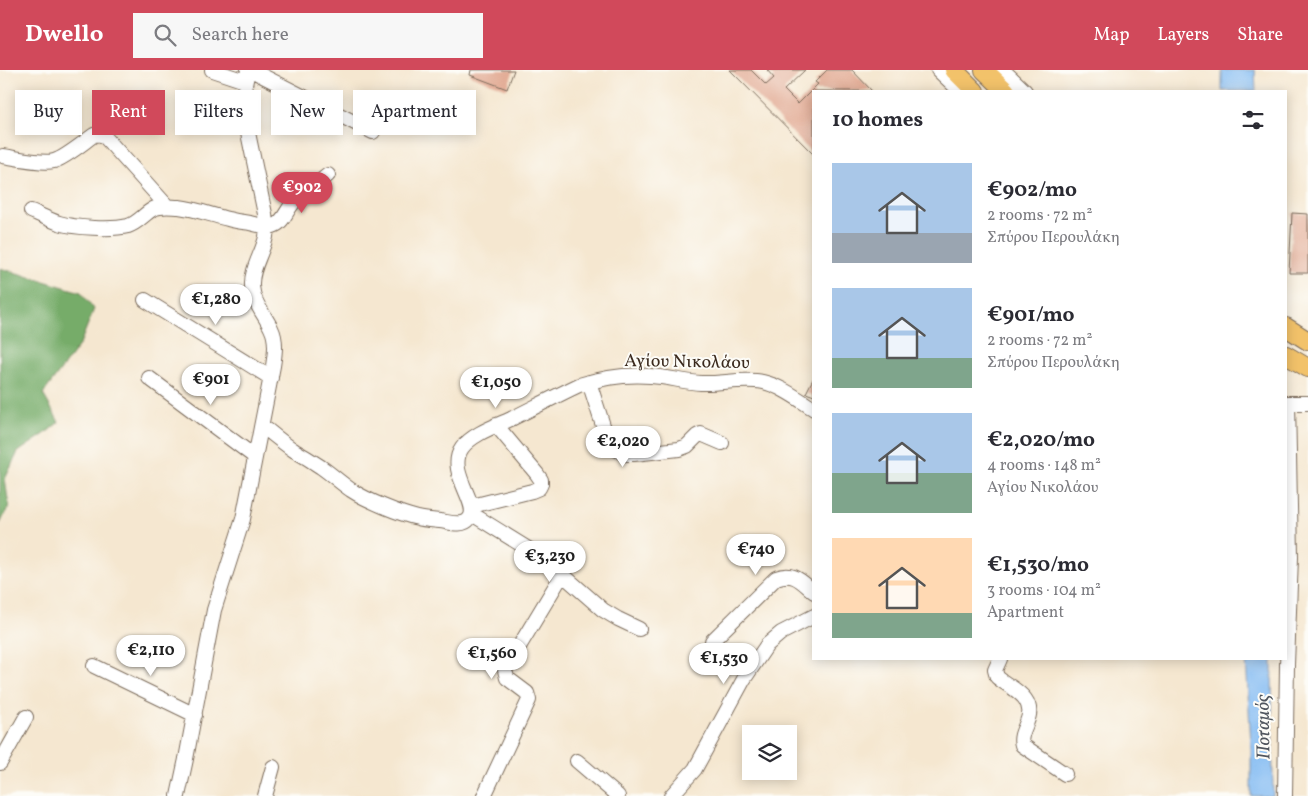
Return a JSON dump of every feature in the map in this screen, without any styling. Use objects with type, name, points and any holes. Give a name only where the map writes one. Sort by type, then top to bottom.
[{"type":"main road","points":[[954,70],[974,90]]},
{"type":"main road","points":[[984,70],[1005,90]]},
{"type":"main road","points":[[1287,328],[1308,341]]},
{"type":"main road","points":[[1287,356],[1308,368]]},
{"type":"street","points":[[212,70],[248,74],[353,123]]},
{"type":"street","points":[[938,70],[959,90]]},
{"type":"street","points":[[1003,70],[1024,90]]},
{"type":"street","points":[[178,796],[214,610],[241,527],[276,348],[272,330],[254,297],[252,286],[254,272],[266,238],[267,226],[244,115],[243,95],[248,74]]},
{"type":"street","points":[[3,156],[52,162],[94,135],[102,135],[167,206]]},
{"type":"street","points":[[31,211],[59,223],[118,228],[137,222],[158,207],[167,206],[196,209],[227,219],[267,226],[279,224],[294,201],[328,175]]},
{"type":"street","points":[[145,300],[271,378]]},
{"type":"street","name":"Αγίου Νικολάου","points":[[472,510],[458,473],[460,452],[463,446],[496,425],[579,385],[630,376],[652,376],[700,383],[762,382],[774,385],[812,408]]},
{"type":"street","points":[[149,378],[256,456]]},
{"type":"street","points":[[589,382],[607,438],[614,448],[625,454],[679,449],[687,446],[701,434],[722,443]]},
{"type":"street","points":[[1285,796],[1291,557],[1287,404],[1308,403]]},
{"type":"street","points":[[472,510],[532,491],[539,488],[541,484],[537,474],[496,425]]},
{"type":"street","points":[[262,426],[352,490],[396,510],[417,518],[458,524],[468,521],[471,518],[472,510]]},
{"type":"street","points":[[472,510],[546,560],[603,610],[639,630]]},
{"type":"street","points":[[484,796],[529,700],[527,693],[506,678],[505,670],[562,575]]},
{"type":"street","points":[[712,641],[776,578],[794,576],[812,590]]},
{"type":"street","points":[[672,796],[695,769],[744,679],[767,646],[781,633],[812,617]]},
{"type":"street","points":[[1000,660],[995,670],[997,677],[1019,693],[1028,705],[1028,721],[1022,736],[1022,745],[1065,774]]},
{"type":"street","points":[[94,666],[195,715]]},
{"type":"street","points":[[0,763],[26,717]]},
{"type":"street","points":[[578,762],[618,796]]},
{"type":"street","points":[[265,796],[273,767]]},
{"type":"green space","points":[[0,268],[81,292],[94,309],[80,344],[43,394],[59,422],[18,452],[5,479],[9,506],[0,524]]},
{"type":"water","points":[[1222,70],[1255,70],[1256,90],[1222,90]]},
{"type":"water","name":"Ποταμός","points":[[1246,660],[1272,660],[1273,796],[1251,796],[1251,745]]},
{"type":"building","points":[[471,70],[514,70],[507,89],[470,75]]},
{"type":"building","points":[[730,70],[751,70],[766,85],[774,78],[767,70],[805,70],[784,90],[798,104],[812,90],[812,153]]},
{"type":"building","points":[[827,70],[852,70],[871,90],[812,90],[818,84],[815,82]]},
{"type":"building","points":[[1292,213],[1308,214],[1308,273],[1289,273]]},
{"type":"building","points":[[812,381],[812,395],[806,393]]}]
